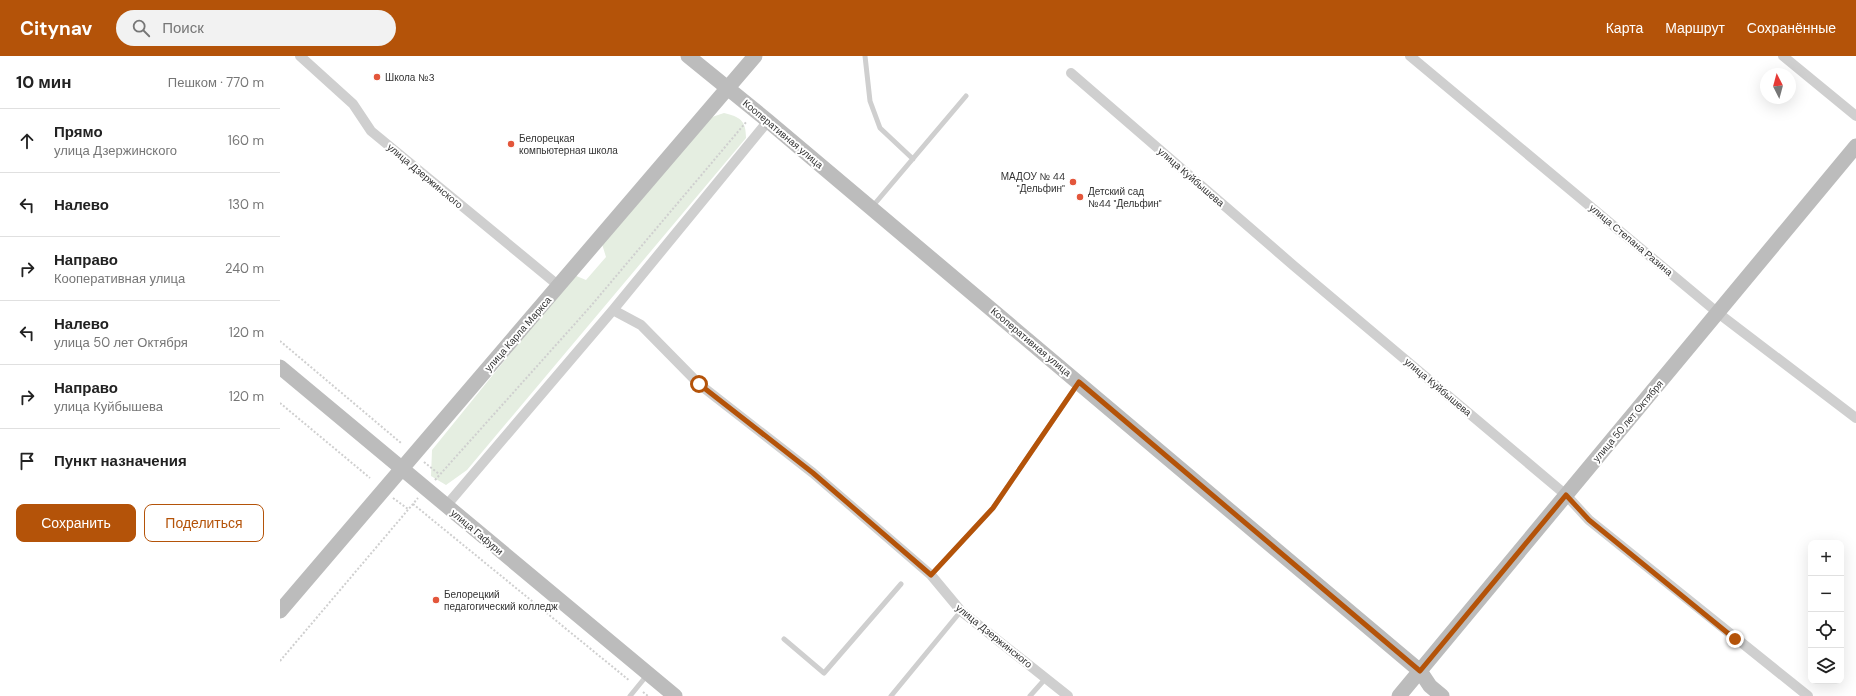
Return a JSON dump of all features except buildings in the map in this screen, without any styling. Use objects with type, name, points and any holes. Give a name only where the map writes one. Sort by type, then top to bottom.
[{"type":"street","name":"улица Дзержинского","points":[[300,56],[353,104],[370,131],[559,286]]},
{"type":"street","name":"Кооперативная улица","points":[[688,56],[768,121],[1079,382],[1420,671],[1430,686],[1442,696]]},
{"type":"street","name":"улица Карла Маркса","points":[[280,612],[755,56]]},
{"type":"street","name":"улица Степана Разина","points":[[1410,56],[1718,313],[1856,418]]},
{"type":"street","points":[[1783,56],[1856,116]]},
{"type":"street","name":"улица Куйбышева","points":[[1071,73],[1288,261],[1566,495],[1589,520],[1808,696]]},
{"type":"street","points":[[446,506],[613,310],[768,121]]},
{"type":"street","name":"улица 50 лет Октября","points":[[1400,696],[1856,146]]},
{"type":"street","name":"улица Дзержинского","points":[[613,310],[641,325],[699,384],[813,473],[931,575],[961,611],[1068,696]]},
{"type":"street","name":"улица Гафури","points":[[280,367],[675,696]]},
{"type":"lane","points":[[865,56],[870,101],[880,128],[913,159]]},
{"type":"lane","points":[[871,208],[966,96]]},
{"type":"lane","points":[[931,575],[993,508],[1079,382]]},
{"type":"lane","points":[[784,639],[824,673],[901,584]]},
{"type":"lane","points":[[891,696],[961,611]]},
{"type":"lane","points":[[630,696],[648,673]]},
{"type":"lane","points":[[1030,696],[1046,678]]},
{"type":"path","points":[[433,482],[590,307],[750,117]]},
{"type":"path","points":[[280,341],[401,443]]},
{"type":"path","points":[[280,403],[370,478]]},
{"type":"path","points":[[423,461],[440,475]]},
{"type":"path","points":[[280,661],[420,495]]},
{"type":"path","points":[[392,498],[408,509]]},
{"type":"path","points":[[413,504],[648,696]]},
{"type":"shaded area","points":[[724,113],[741,120],[745,127],[746,138],[467,470],[446,485],[431,476],[432,450],[574,275],[586,280],[606,257],[602,244],[709,118]]},
{"type":"place","name":"Школа №3","points":[[377,77]]},
{"type":"place","name":"Белорецкая компьютерная школа","points":[[511,144]]},
{"type":"place","name":"МАДОУ № 44 \"Дельфин\"","points":[[1073,182]]},
{"type":"place","name":"Детский сад №44 \"Дельфин\"","points":[[1080,197]]},
{"type":"place","name":"Белорецкий педагогический колледж","points":[[436,600]]},
{"type":"route","points":[[699,384],[813,473],[931,575],[993,508],[1079,382],[1420,671],[1566,495],[1589,520],[1735,639]]}]
